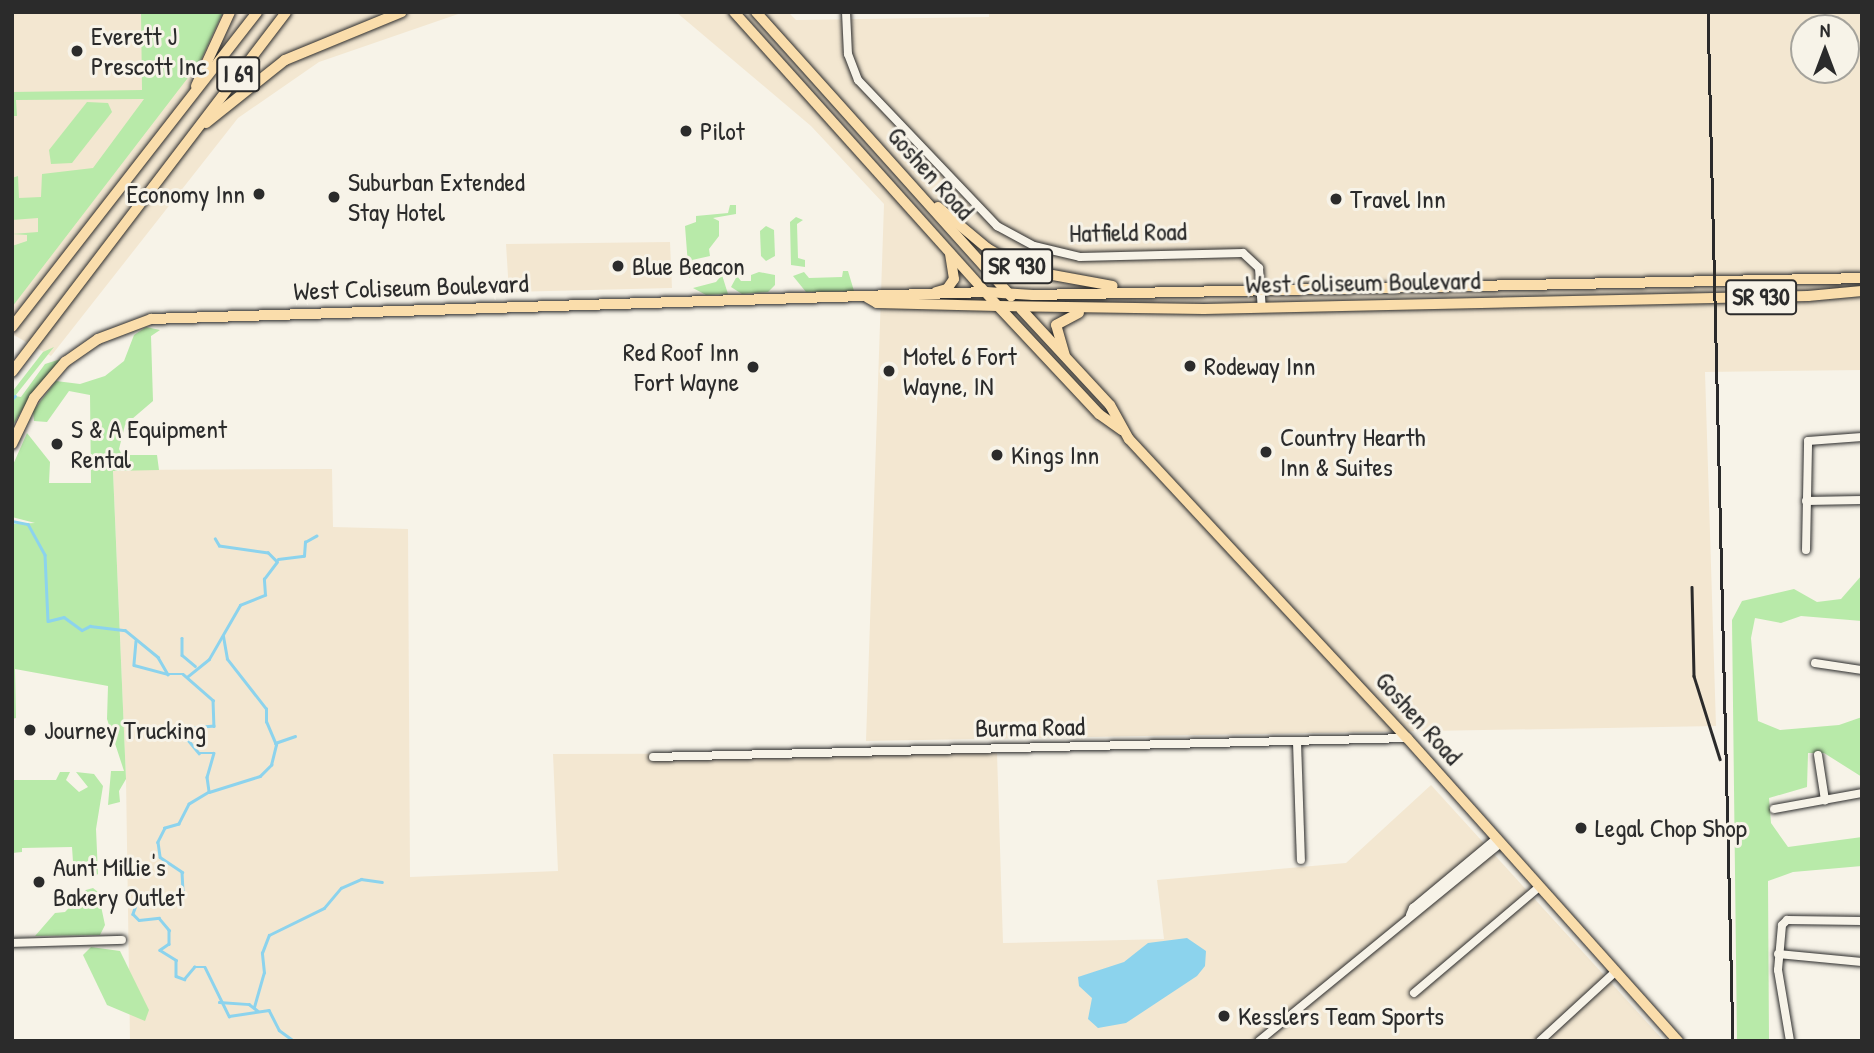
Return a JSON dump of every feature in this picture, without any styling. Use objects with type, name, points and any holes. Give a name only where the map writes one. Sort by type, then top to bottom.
[{"type":"highway","points":[[192,97],[230,12]]},
{"type":"highway","name":"I 69","points":[[12,327],[257,12]]},
{"type":"highway","name":"I 69","points":[[12,372],[286,12]]},
{"type":"highway","points":[[191,136],[285,60],[402,12]]},
{"type":"highway","name":"SR 930","points":[[734,12],[998,306]]},
{"type":"highway","name":"Goshen Road","points":[[758,12],[1021,309]]},
{"type":"highway","name":"SR 930","points":[[903,176],[986,248],[1025,270],[1096,285],[1161,290]]},
{"type":"highway","points":[[936,292],[954,279],[949,250]]},
{"type":"highway","name":"West Coliseum Boulevard","points":[[986,292],[1010,295],[1862,278]]},
{"type":"highway","name":"West Coliseum Boulevard","points":[[998,306],[1021,309],[1262,307],[1808,296],[1862,291]]},
{"type":"highway","points":[[1065,356],[1056,325],[1065,317],[1096,309]]},
{"type":"main road","name":"West Coliseum Boulevard","points":[[868,298],[878,293],[986,292]]},
{"type":"main road","name":"West Coliseum Boulevard","points":[[12,444],[34,398],[71,357],[111,332],[151,319],[868,298],[888,304],[998,306]]},
{"type":"main road","name":"Goshen Road","points":[[998,306],[1098,414],[1122,430],[1407,738],[1678,1041]]},
{"type":"main road","name":"Goshen Road","points":[[1021,309],[1110,405],[1122,430]]},
{"type":"street","name":"Hatfield Road","points":[[846,12],[848,54],[858,80],[990,220],[1010,234],[1056,254],[1080,257],[1237,252],[1257,262],[1262,288]]},
{"type":"street","points":[[1262,288],[1262,307]]},
{"type":"street","points":[[1806,551],[1808,440],[1862,437]]},
{"type":"street","points":[[1806,501],[1862,500]]},
{"type":"street","points":[[1815,663],[1862,670]]},
{"type":"street","name":"Burma Road","points":[[653,757],[1407,738]]},
{"type":"street","points":[[1297,742],[1301,860]]},
{"type":"street","points":[[1818,755],[1825,800]]},
{"type":"street","points":[[1774,809],[1862,793]]},
{"type":"street","points":[[1259,1041],[1499,841]]},
{"type":"street","points":[[1414,993],[1539,887]]},
{"type":"street","points":[[1790,1041],[1781,1006],[1779,954],[1780,934],[1787,920],[1862,921]]},
{"type":"street","points":[[12,943],[122,940]]},
{"type":"street","points":[[1779,954],[1862,962]]},
{"type":"street","points":[[1540,1041],[1615,972]]},
{"type":"shaded area","points":[[12,12],[464,12],[319,62],[238,118],[51,356],[12,334]]},
{"type":"shaded area","points":[[676,12],[788,12],[796,20],[989,17],[989,12],[1862,12],[1862,370],[1705,372],[1716,726],[866,741],[884,204],[811,126]]},
{"type":"shaded area","points":[[670,242],[672,288],[509,292],[506,244]]},
{"type":"shaded area","points":[[332,469],[333,527],[408,529],[410,877],[558,871],[553,754],[997,753],[1003,943],[1164,939],[1157,880],[1346,863],[1431,785],[1664,1041],[130,1041],[126,779],[113,470]]},
{"type":"green space","points":[[141,12],[223,12],[200,62],[12,307],[12,246],[27,241],[27,235],[12,234],[38,232],[38,218],[12,220],[12,178],[18,176],[19,198],[41,197],[42,174],[93,168],[144,99],[16,100],[17,116],[12,116],[12,92],[142,90]]},
{"type":"green space","points":[[87,102],[108,103],[112,112],[72,163],[51,164],[49,150]]},
{"type":"green space","points":[[730,205],[736,205],[736,214],[713,218],[719,221],[719,236],[709,249],[710,256],[692,260],[696,269],[689,278],[685,226],[696,222],[696,216],[728,213]]},
{"type":"green space","points":[[796,217],[803,220],[797,224],[798,258],[805,260],[805,267],[791,265],[790,222]]},
{"type":"green space","points":[[766,226],[774,230],[775,256],[766,261],[761,256],[760,231]]},
{"type":"green space","points":[[843,271],[848,271],[854,291],[806,292],[793,276],[804,272],[809,278],[842,277]]},
{"type":"green space","points":[[759,272],[775,275],[775,285],[768,292],[742,294],[731,287],[737,276],[741,281],[751,281],[751,275]]},
{"type":"green space","points":[[722,275],[728,294],[706,295],[693,288],[716,282]]},
{"type":"green space","points":[[146,327],[160,330],[151,336],[153,401],[125,425],[119,449],[122,455],[157,455],[159,470],[113,471],[126,779],[119,791],[120,802],[108,805],[111,771],[124,771],[107,719],[108,686],[15,669],[16,718],[12,719],[12,524],[35,523],[12,517],[12,467],[27,433],[50,462],[49,483],[91,483],[90,395],[69,391],[47,422],[34,421],[33,411],[56,381],[80,384],[105,376],[124,361],[134,335]]},
{"type":"green space","points":[[54,347],[15,396],[21,397],[45,364],[64,358],[30,397],[12,427],[12,392],[43,352]]},
{"type":"green space","points":[[1862,575],[1862,621],[1801,616],[1781,623],[1755,618],[1751,638],[1758,721],[1780,730],[1839,725],[1862,717],[1862,777],[1824,753],[1808,753],[1807,787],[1769,798],[1771,823],[1788,847],[1862,837],[1862,866],[1793,872],[1768,881],[1769,1041],[1737,1041],[1732,620],[1742,601],[1794,589],[1817,602],[1841,599]]},
{"type":"green space","points":[[60,772],[70,772],[66,780],[79,792],[88,787],[76,772],[94,774],[103,786],[96,829],[98,874],[94,877],[73,862],[72,847],[22,848],[22,852],[12,853],[12,780],[56,780]]},
{"type":"green space","points":[[93,888],[98,892],[105,925],[100,935],[35,936],[55,913],[65,912],[86,890]]},
{"type":"green space","points":[[91,947],[120,951],[149,1010],[145,1021],[107,1005],[83,955]]},
{"type":"water","points":[[1187,938],[1206,951],[1205,966],[1197,976],[1126,1023],[1098,1028],[1088,1019],[1092,998],[1079,986],[1078,977],[1124,962],[1148,943]]},
{"type":"waterway","points":[[12,399],[15,396]]},
{"type":"waterway","points":[[12,521],[28,524],[45,555],[48,621],[64,617],[82,630],[90,626],[125,630],[158,657],[168,674],[183,674],[213,700],[214,726],[190,728],[183,734],[199,753],[214,753],[207,777],[209,792],[189,804],[179,824],[165,828],[158,842],[160,857],[182,872],[183,891],[170,900],[138,900],[133,914],[139,920],[159,918],[169,930],[169,944],[160,950],[176,960],[176,976],[184,979],[194,967],[205,967],[229,1016],[269,1010],[279,1030],[294,1041]]},
{"type":"waterway","points":[[278,559],[304,556],[305,542],[316,536]]},
{"type":"waterway","points":[[187,677],[209,659],[240,605],[265,595],[264,579],[277,562],[268,553],[219,546],[215,539]]},
{"type":"waterway","points":[[209,792],[260,776],[271,765],[276,745],[266,722],[266,709],[227,659],[223,636]]},
{"type":"waterway","points":[[182,638],[182,655],[195,666]]},
{"type":"waterway","points":[[136,641],[134,665],[167,674]]},
{"type":"waterway","points":[[275,743],[295,736]]},
{"type":"waterway","points":[[254,1007],[264,973],[262,953],[269,935],[324,908],[341,888],[361,879],[382,882]]},
{"type":"waterway","points":[[219,1002],[249,1004],[258,1011]]},
{"type":"waterway","points":[[327,1041],[333,1041]]},
{"type":"railway","points":[[1708,12],[1733,1041]]},
{"type":"railway","points":[[1692,587],[1694,676],[1720,759]]},
{"type":"place","name":"Everett J Prescott Inc","points":[[77,51]]},
{"type":"place","name":"Pilot","points":[[686,131]]},
{"type":"place","name":"Economy Inn","points":[[259,194]]},
{"type":"place","name":"Suburban Extended Stay Hotel","points":[[334,197]]},
{"type":"place","name":"Travel Inn","points":[[1336,199]]},
{"type":"place","name":"Blue Beacon","points":[[618,266]]},
{"type":"place","name":"Rodeway Inn","points":[[1190,366]]},
{"type":"place","name":"Red Roof Inn Fort Wayne","points":[[753,367]]},
{"type":"place","name":"Motel 6 Fort Wayne, IN","points":[[889,371]]},
{"type":"place","name":"S & A Equipment Rental","points":[[57,444]]},
{"type":"place","name":"Country Hearth Inn & Suites","points":[[1266,452]]},
{"type":"place","name":"Kings Inn","points":[[997,455]]},
{"type":"place","name":"Journey Trucking","points":[[30,730]]},
{"type":"place","name":"Legal Chop Shop","points":[[1581,828]]},
{"type":"place","name":"Aunt Millie's Bakery Outlet","points":[[39,882]]},
{"type":"place","name":"Kesslers Team Sports","points":[[1224,1016]]}]
